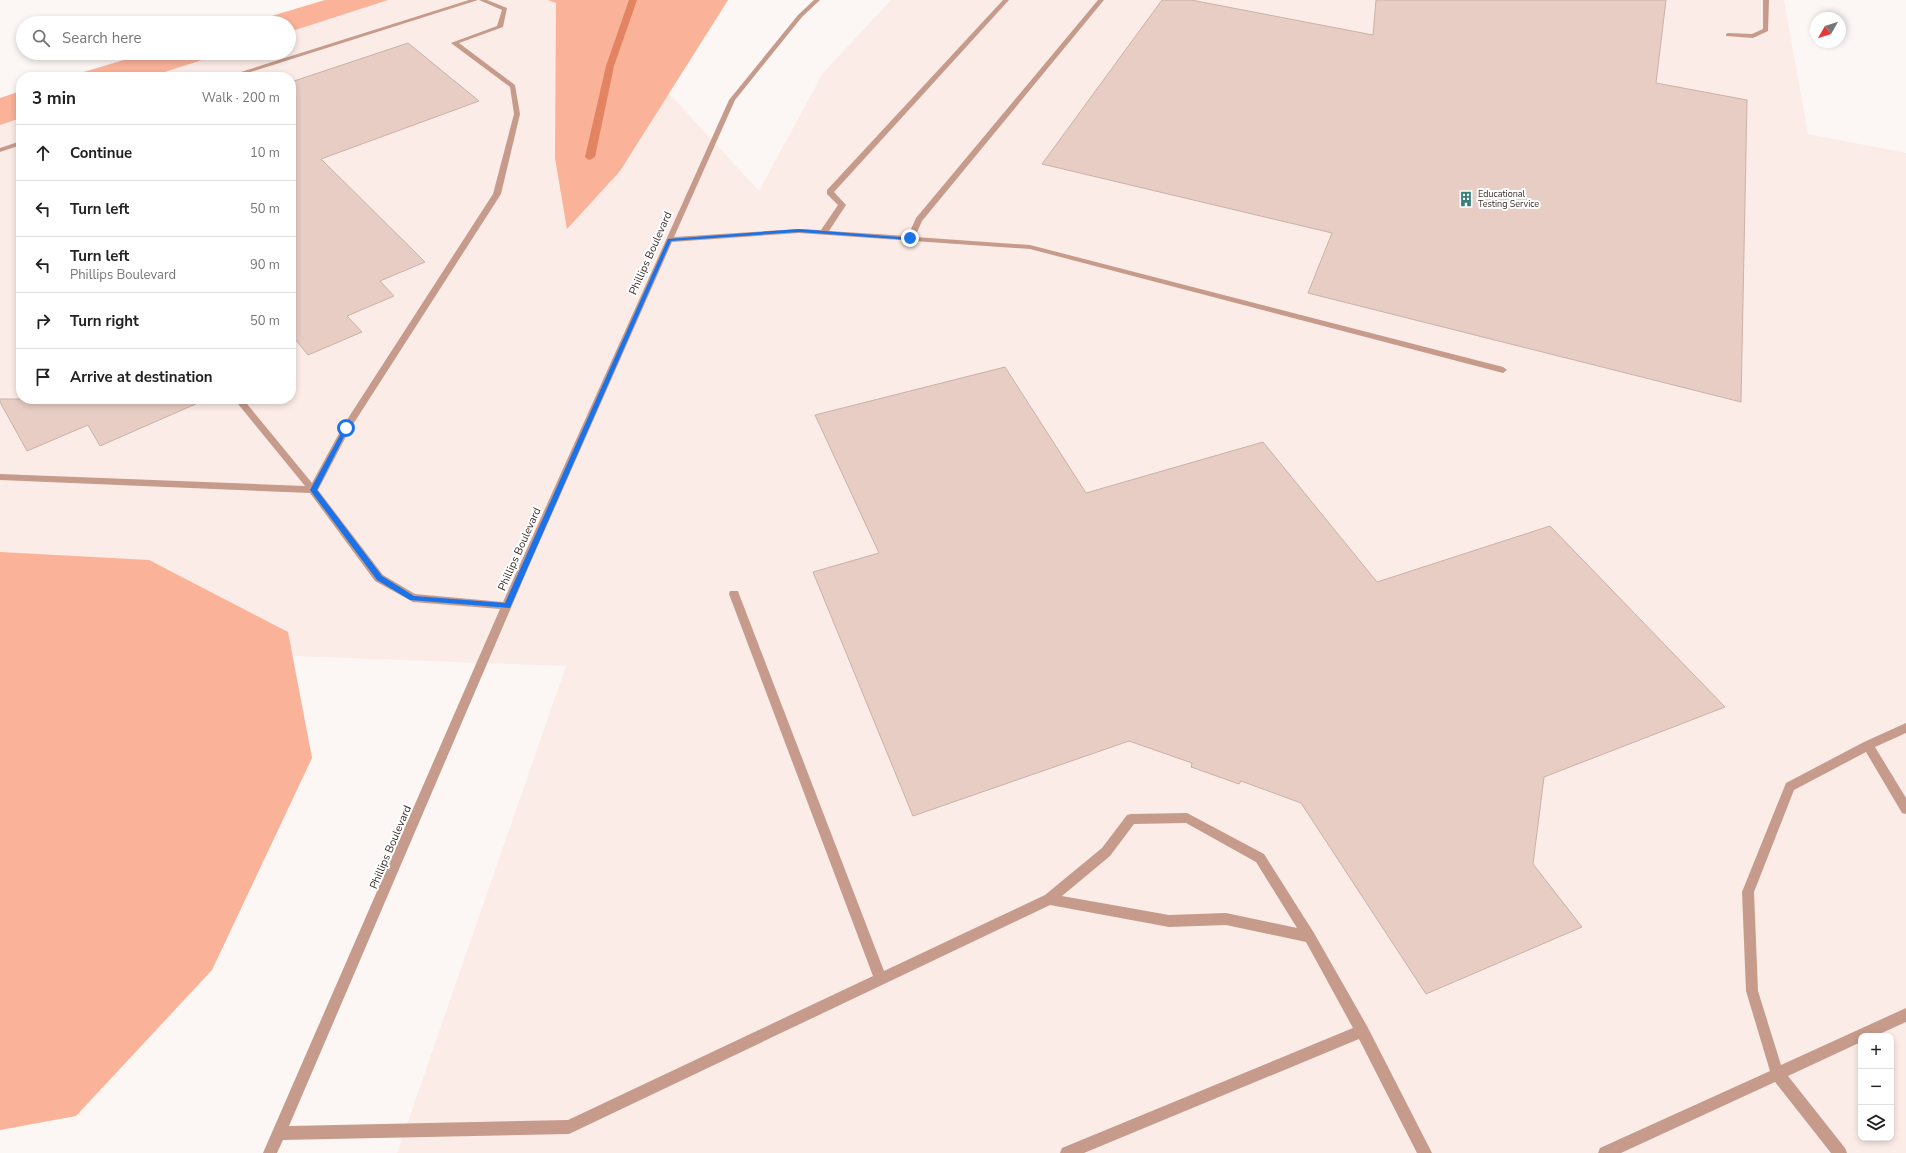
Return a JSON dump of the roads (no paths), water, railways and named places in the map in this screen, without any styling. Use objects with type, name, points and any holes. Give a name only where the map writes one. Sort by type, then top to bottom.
[{"type":"street","points":[[296,56],[475,0]]},
{"type":"street","points":[[313,490],[346,428],[497,194],[517,114],[513,86],[454,43],[500,27],[504,9],[482,0]]},
{"type":"street","name":"Phillips Boulevard","points":[[270,1153],[507,606],[732,100],[800,16],[817,0]]},
{"type":"street","points":[[824,232],[842,205],[830,192],[1006,0]]},
{"type":"street","points":[[910,238],[919,220],[1101,0]]},
{"type":"street","points":[[1728,34],[1753,36],[1766,30],[1766,0]]},
{"type":"street","points":[[244,72],[283,60]]},
{"type":"street","points":[[0,150],[16,145]]},
{"type":"street","points":[[670,240],[799,230],[1030,247],[1503,370]]},
{"type":"street","points":[[242,404],[313,490],[379,578],[413,598],[507,606]]},
{"type":"street","points":[[0,477],[313,490]]},
{"type":"street","points":[[734,594],[881,979]]},
{"type":"street","points":[[1840,1153],[1777,1073],[1752,991],[1748,892],[1790,787],[1868,745],[1906,728]]},
{"type":"street","points":[[1868,745],[1906,810]]},
{"type":"street","points":[[278,1133],[569,1127],[1049,899],[1106,852],[1131,819],[1187,818],[1260,858],[1310,937],[1362,1032],[1425,1153]]},
{"type":"street","points":[[1049,899],[1169,921],[1226,919],[1310,937]]},
{"type":"street","points":[[1605,1153],[1906,1015]]},
{"type":"street","points":[[1067,1153],[1362,1032]]},
{"type":"waterway","points":[[590,157],[610,66],[633,0]]},
{"type":"place","name":"Educational Testing Service","points":[[1466,199]]}]
